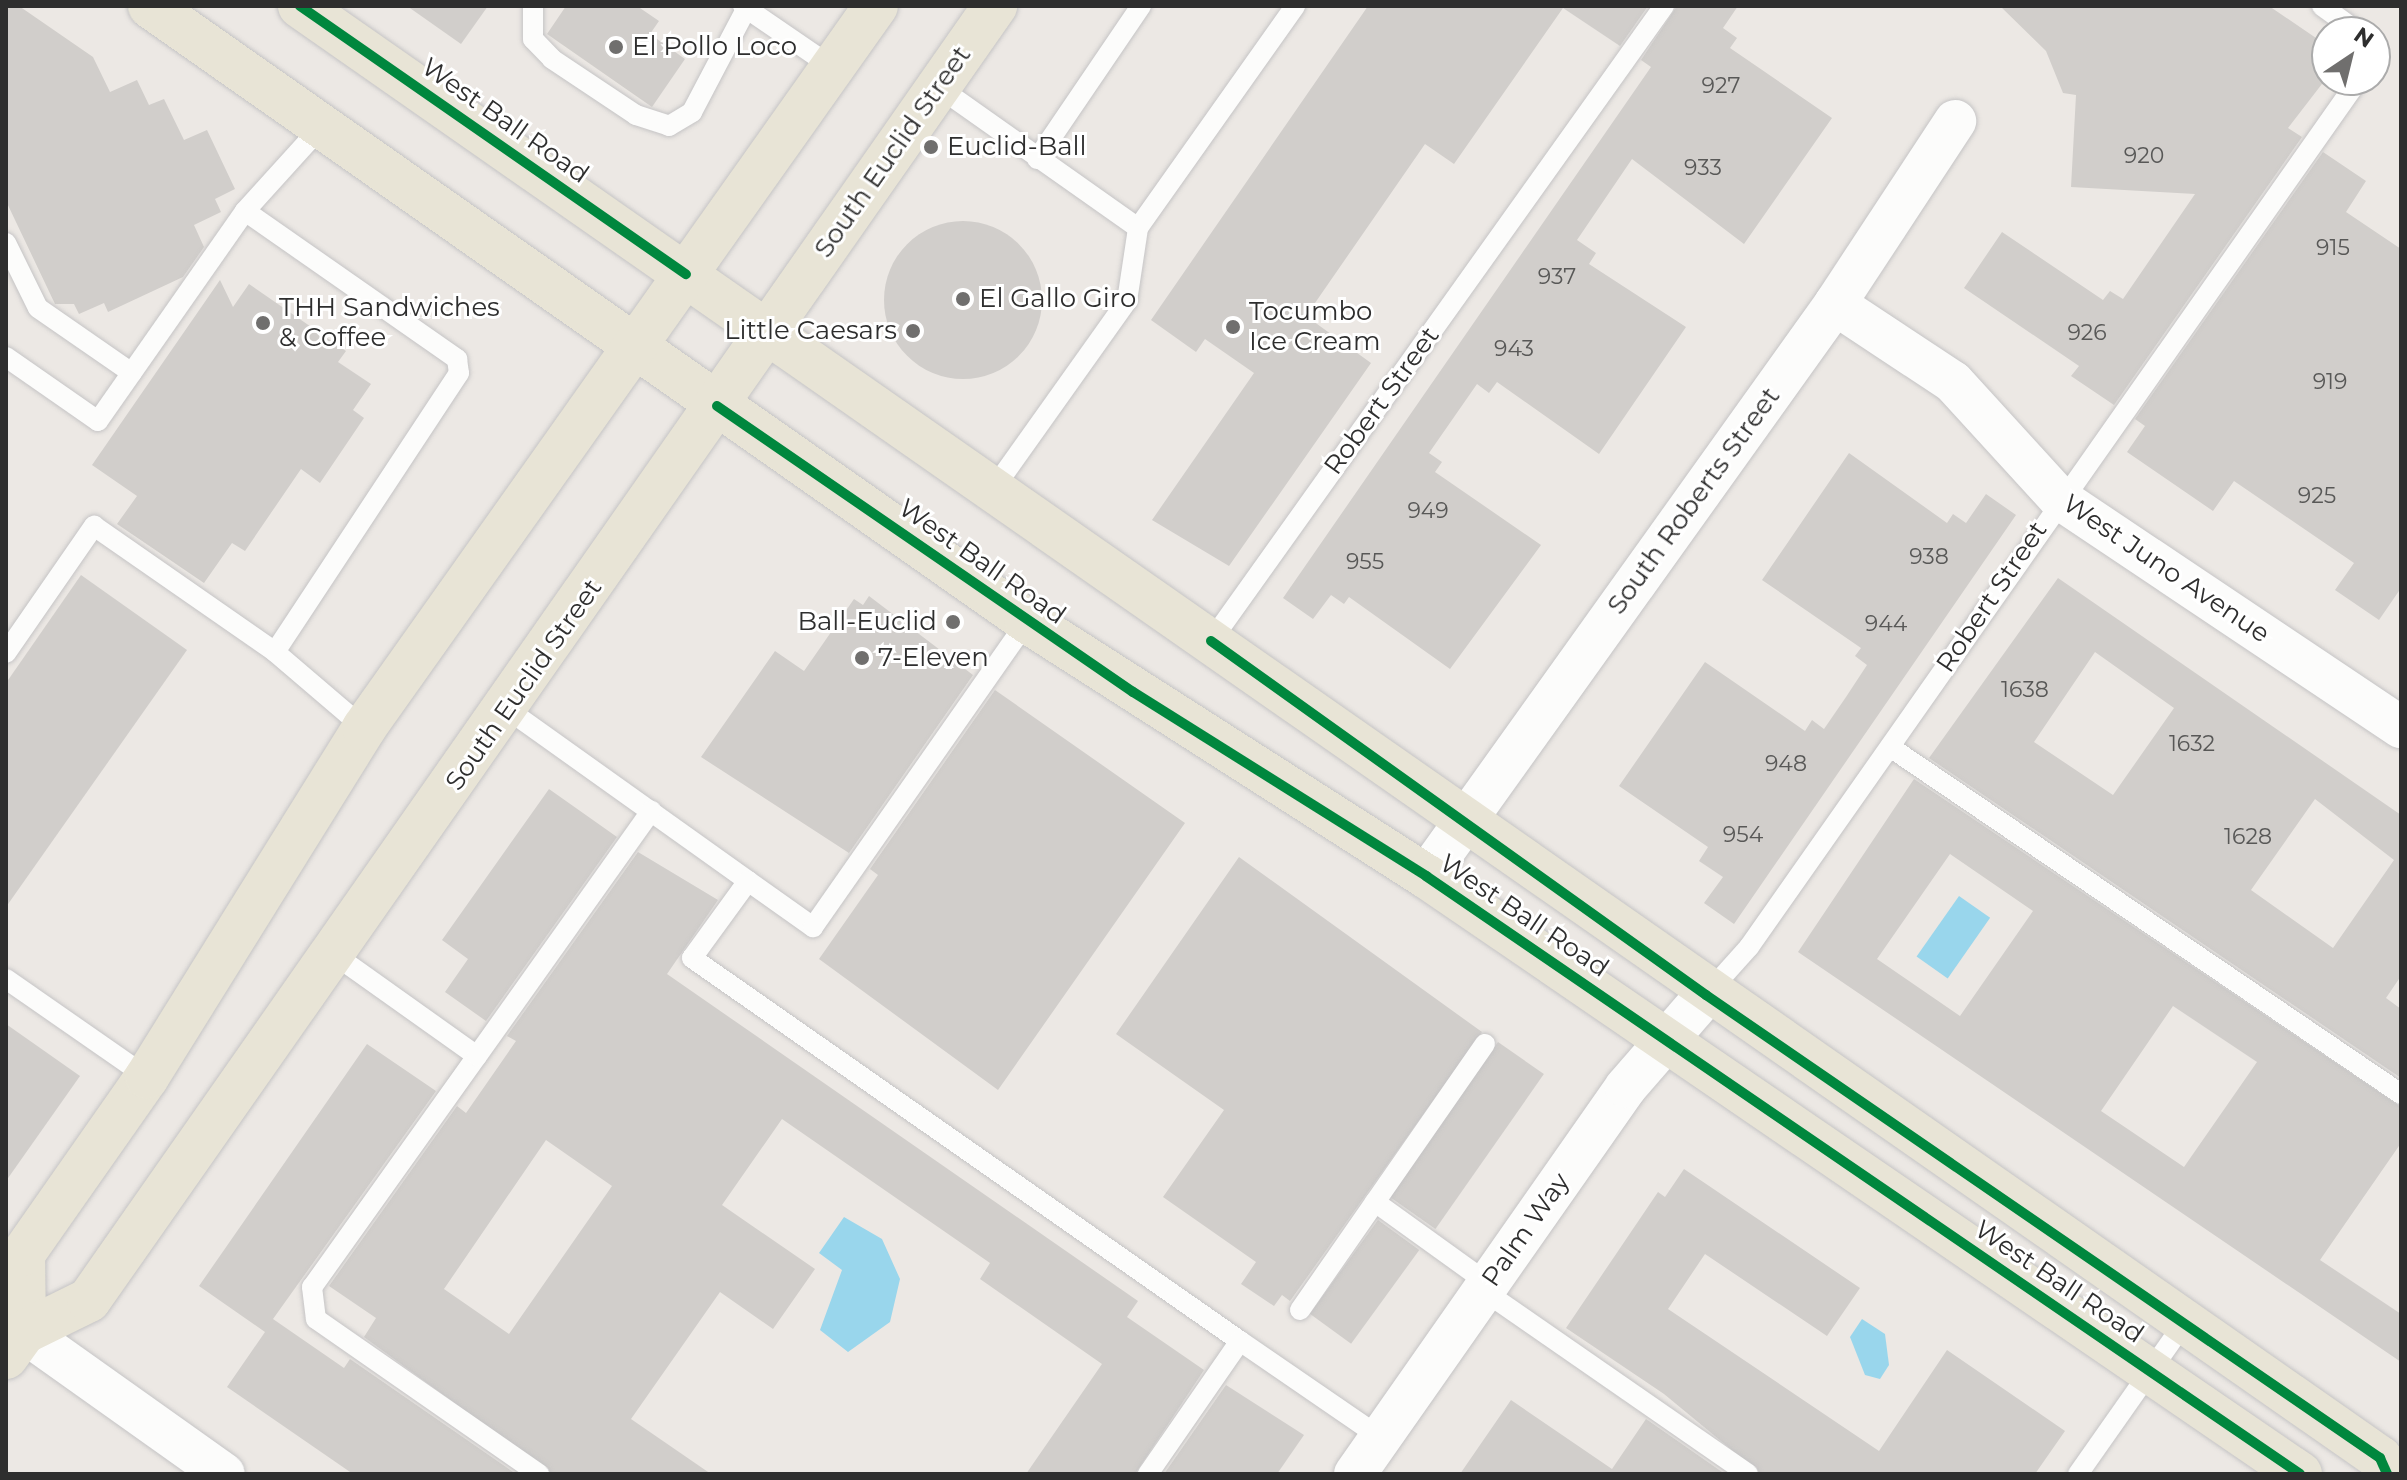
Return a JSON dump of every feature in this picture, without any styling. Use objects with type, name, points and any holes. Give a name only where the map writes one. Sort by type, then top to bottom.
[{"type":"main road","name":"West Ball Road","points":[[150,6],[1027,621],[1426,876],[2300,1474]]},
{"type":"main road","points":[[15,1344],[23,1254],[147,1077],[364,728],[876,6]]},
{"type":"main road","name":"South Euclid Street","points":[[15,1344],[89,1300],[335,955],[995,6]]},
{"type":"main road","name":"West Ball Road","points":[[326,13],[686,274],[1211,641],[1706,995],[2380,1458],[2387,1474]]},
{"type":"street","name":"South Roberts Street","points":[[1426,876],[1835,304],[1955,121]]},
{"type":"street","name":"West Juno Avenue","points":[[1835,304],[1953,382],[2060,499],[2401,726]]},
{"type":"street","name":"Palm Way","points":[[1355,1474],[1666,1039],[1706,995]]},
{"type":"street","points":[[15,1344],[224,1474]]},
{"type":"lane","points":[[533,6],[533,39],[552,59],[636,115],[669,126],[692,112],[744,7],[832,67]]},
{"type":"lane","points":[[1037,159],[1141,6]]},
{"type":"lane","points":[[994,488],[1127,301],[1138,228],[1295,6]]},
{"type":"lane","name":"Robert Street","points":[[1211,641],[1664,6]]},
{"type":"lane","points":[[937,86],[1138,228]]},
{"type":"lane","name":"Robert Street","points":[[1706,995],[1749,947],[2060,499],[2347,96]]},
{"type":"lane","points":[[6,357],[98,421],[245,211],[322,126]]},
{"type":"lane","points":[[245,211],[457,359],[459,373],[275,652]]},
{"type":"lane","points":[[6,243],[38,308],[132,373]]},
{"type":"lane","points":[[6,653],[94,526],[275,652],[364,728]]},
{"type":"lane","points":[[507,709],[813,927],[1027,621]]},
{"type":"lane","points":[[1890,747],[2401,1094]]},
{"type":"lane","points":[[539,1474],[316,1319],[312,1287],[651,811]]},
{"type":"lane","points":[[748,881],[692,958],[1381,1438]]},
{"type":"lane","points":[[335,955],[477,1056]]},
{"type":"lane","points":[[6,979],[147,1077]]},
{"type":"lane","points":[[1300,1310],[1485,1044]]},
{"type":"lane","points":[[1375,1202],[1486,1287],[1748,1474]]},
{"type":"lane","points":[[2078,1474],[2184,1323]]},
{"type":"lane","points":[[1148,1474],[1240,1341]]},
{"type":"water","points":[[1959,896],[1990,918],[1948,978],[1917,957]]},
{"type":"water","points":[[844,1217],[882,1239],[900,1279],[890,1322],[848,1352],[820,1330],[842,1270],[819,1253]]},
{"type":"water","points":[[1862,1319],[1885,1334],[1889,1365],[1880,1379],[1865,1375],[1850,1337]]},
{"type":"building","points":[[6,6],[19,6],[93,57],[110,92],[137,80],[149,105],[164,99],[184,140],[207,130],[235,189],[215,199],[221,212],[194,225],[204,247],[183,277],[108,312],[104,303],[79,314],[74,304],[55,304],[6,201]]},
{"type":"building","points":[[407,6],[488,6],[461,44]]},
{"type":"building","name":"El Pollo Loco","points":[[566,6],[637,6],[659,21],[650,34],[685,59],[652,107],[547,34]]},
{"type":"building","points":[[1368,6],[1648,6],[1620,46],[1563,8],[1454,164],[1425,144],[1306,316],[1371,363],[1229,566],[1152,520],[1254,373],[1205,339],[1196,352],[1151,320]]},
{"type":"building","points":[[1677,6],[1738,6],[1723,28],[1737,38],[1730,48],[1832,118],[1744,244],[1632,159],[1577,240],[1596,253],[1589,264],[1686,327],[1599,454],[1497,382],[1489,393],[1477,384],[1429,453],[1442,462],[1435,472],[1541,545],[1450,669],[1349,597],[1344,604],[1331,595],[1313,619],[1283,598],[1651,67],[1641,60]]},
{"type":"building","points":[[2000,6],[2269,6],[2311,35],[2313,96],[2288,128],[2302,137],[2114,405],[2071,376],[2079,366],[1964,288],[2002,232],[2103,300],[2110,291],[2123,299],[2195,194],[2071,187],[2076,95],[2063,93],[2046,51]]},
{"type":"building","points":[[2323,152],[2366,181],[2346,212],[2401,249],[2401,588],[2379,620],[2335,590],[2354,563],[2234,481],[2213,511],[2127,452],[2145,426],[2135,419]]},
{"type":"building","name":"El Gallo Giro","points":[[963,221],[993,227],[1019,244],[1036,270],[1042,300],[1036,330],[1019,356],[993,373],[963,379],[933,373],[907,356],[890,330],[884,300],[890,270],[907,244],[933,227]]},
{"type":"building","points":[[220,280],[233,307],[249,284],[346,351],[338,362],[371,384],[353,410],[364,418],[320,483],[301,469],[245,551],[232,543],[204,583],[117,524],[137,496],[92,465]]},
{"type":"building","points":[[1849,453],[1947,523],[1953,514],[1966,523],[1986,494],[2016,515],[1734,924],[1704,903],[1723,877],[1699,861],[1708,847],[1619,786],[1705,662],[1805,731],[1812,720],[1824,729],[1867,665],[1855,656],[1861,648],[1762,580]]},
{"type":"building","points":[[81,575],[187,650],[6,907],[6,683]]},
{"type":"building","points":[[2058,578],[2401,815],[2401,976],[2386,998],[2401,1009],[2401,1078],[1929,758]],"holes":[[[2095,652],[2174,708],[2113,795],[2034,742]],[[2315,799],[2394,860],[2333,948],[2251,890]]]},
{"type":"building","points":[[869,596],[973,675],[849,853],[701,757],[775,651],[804,671],[854,599],[863,605]]},
{"type":"building","points":[[995,690],[1185,823],[998,1090],[819,959],[878,875],[870,869]]},
{"type":"building","points":[[1914,779],[2401,1107],[2401,1143],[2320,1260],[2401,1314],[2401,1362],[1798,952]],"holes":[[[1950,854],[2033,911],[1960,1016],[1877,959]],[[2173,1006],[2257,1062],[2184,1167],[2101,1111]]]},
{"type":"building","points":[[549,789],[617,837],[486,1021],[445,992],[468,959],[442,940]]},
{"type":"building","points":[[638,852],[718,900],[667,974],[1138,1301],[1127,1317],[1204,1370],[1135,1474],[1026,1474],[1102,1364],[980,1279],[990,1263],[782,1119],[722,1205],[815,1269],[773,1329],[720,1292],[631,1419],[711,1474],[552,1474],[364,1337],[376,1318],[329,1286],[457,1106],[466,1113],[516,1041],[507,1036]],"holes":[[[546,1140],[612,1186],[509,1334],[444,1289]]]},
{"type":"building","points":[[1239,857],[1482,1032],[1290,1301],[1282,1295],[1274,1306],[1241,1284],[1256,1262],[1163,1197],[1224,1110],[1116,1034]]},
{"type":"building","points":[[6,1024],[80,1076],[6,1181]]},
{"type":"building","points":[[1498,1042],[1544,1074],[1435,1229],[1390,1197]]},
{"type":"building","points":[[367,1044],[436,1091],[273,1319],[344,1368],[350,1359],[516,1474],[353,1474],[227,1387],[265,1332],[199,1286]]},
{"type":"building","points":[[1684,1169],[1860,1288],[1827,1336],[1705,1254],[1668,1309],[1879,1451],[1947,1350],[2065,1431],[2035,1474],[1761,1474],[1664,1394],[1566,1328],[1658,1192],[1665,1197]]},
{"type":"building","points":[[1378,1220],[1419,1250],[1351,1344],[1310,1314]]},
{"type":"building","points":[[1226,1385],[1304,1435],[1277,1474],[1164,1474]]},
{"type":"building","points":[[1511,1400],[1612,1469],[1646,1419],[1725,1474],[1460,1474]]},
{"type":"cycle path","points":[[300,6],[686,274]]},
{"type":"cycle path","points":[[717,406],[1133,692],[1426,876],[2300,1474]]},
{"type":"cycle path","points":[[1211,641],[1706,995],[2380,1458],[2387,1474]]},
{"type":"place","name":"El Pollo Loco","points":[[616,47]]},
{"type":"place","name":"Euclid-Ball","points":[[931,147]]},
{"type":"place","name":"El Gallo Giro","points":[[963,299]]},
{"type":"place","name":"THH Sandwiches & Coffee","points":[[263,323]]},
{"type":"place","name":"Tocumbo Ice Cream","points":[[1233,327]]},
{"type":"place","name":"Little Caesars","points":[[913,331]]},
{"type":"place","name":"Ball-Euclid","points":[[953,622]]},
{"type":"place","name":"7-Eleven","points":[[862,658]]}]
